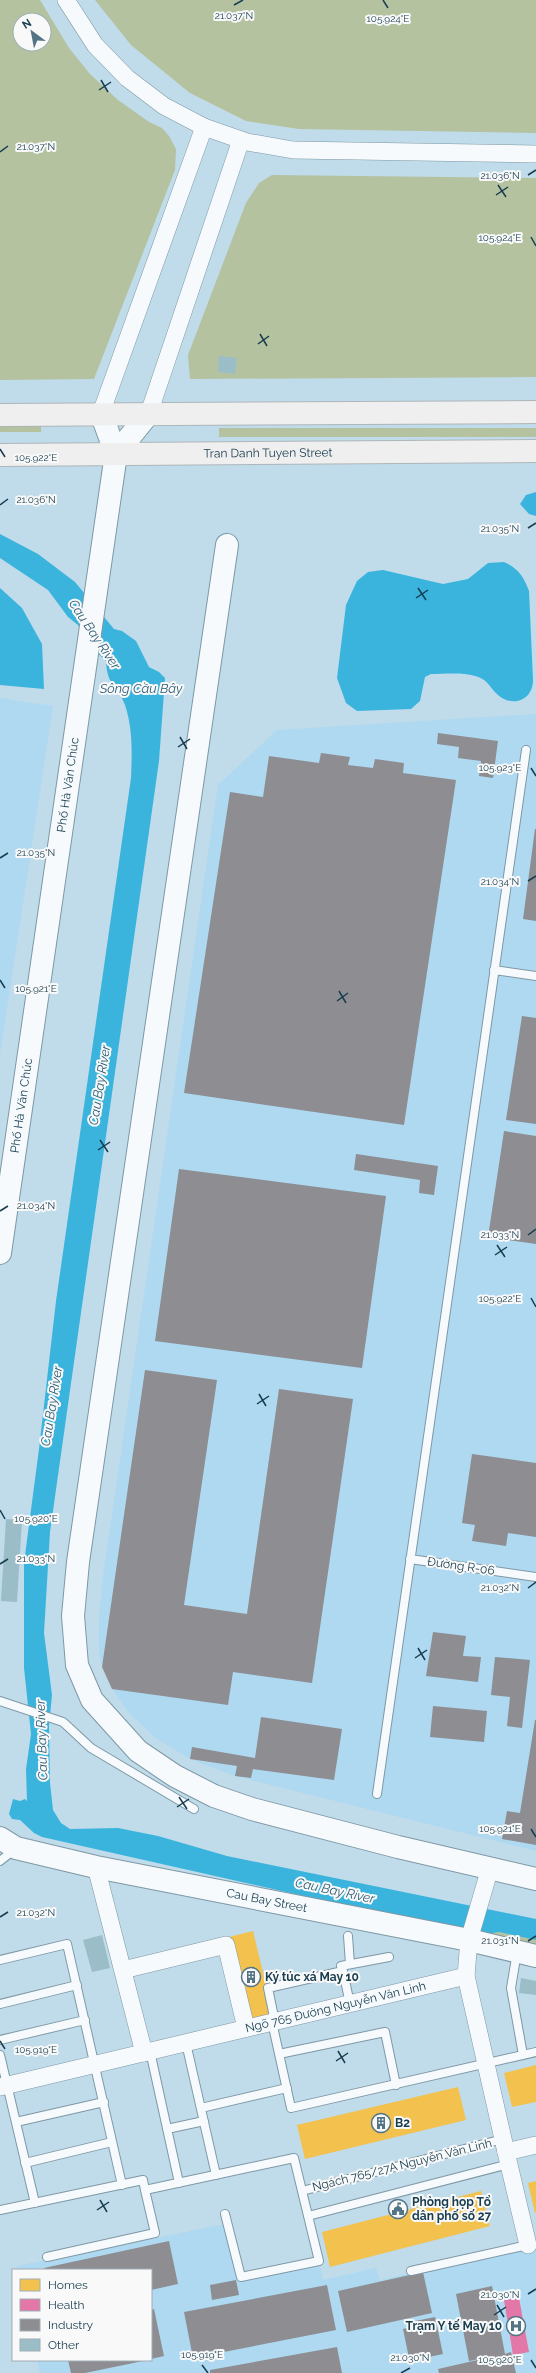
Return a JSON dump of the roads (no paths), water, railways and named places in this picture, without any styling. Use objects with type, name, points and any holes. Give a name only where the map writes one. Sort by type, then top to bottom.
[{"type":"main road","points":[[0,415],[101,413],[536,412]]},
{"type":"main road","name":"Tran Danh Tuyen Street","points":[[0,455],[536,451]]},
{"type":"street","points":[[66,0],[95,45],[127,78],[164,106],[204,127],[241,140],[293,150],[536,154]]},
{"type":"street","points":[[101,413],[204,127]]},
{"type":"street","points":[[116,454],[149,413],[241,140]]},
{"type":"street","name":"Phố Hà Văn Chúc","points":[[0,1253],[116,454],[101,413]]},
{"type":"street","points":[[227,545],[78,1562],[73,1616],[77,1665],[92,1700],[138,1751],[175,1776],[214,1796],[260,1811],[536,1879]]},
{"type":"street","name":"Cau Bay Street","points":[[5,1849],[469,1940],[527,1954]]},
{"type":"street","points":[[96,1867],[123,1970],[147,2052]]},
{"type":"street","points":[[490,1868],[469,1940],[466,1976],[506,2152],[529,2236]]},
{"type":"street","points":[[123,1970],[226,1945],[246,2028]]},
{"type":"street","name":"Ngõ 765 Đường Nguyễn Văn Linh","points":[[4,2086],[466,1976]]},
{"type":"street","points":[[506,2152],[536,2145]]},
{"type":"lane","points":[[377,1794],[526,750]]},
{"type":"lane","points":[[494,970],[536,976]]},
{"type":"lane","name":"Đường R-06","points":[[410,1559],[536,1577]]},
{"type":"lane","points":[[0,1701],[63,1722],[91,1748],[194,1809]]},
{"type":"lane","points":[[348,1936],[350,1964]]},
{"type":"lane","points":[[0,1960],[67,1944],[122,2185]]},
{"type":"lane","points":[[523,2055],[511,1988],[527,1954]]},
{"type":"lane","points":[[350,2004],[342,1966],[389,1957]]},
{"type":"lane","points":[[343,1971],[268,1988],[279,2054],[291,2108],[536,2052]]},
{"type":"lane","points":[[0,2004],[77,1985]]},
{"type":"lane","points":[[0,2040],[85,2020]]},
{"type":"lane","points":[[279,2054],[385,2032],[396,2084]]},
{"type":"lane","points":[[186,2043],[216,2175]]},
{"type":"lane","points":[[147,2052],[179,2183]]},
{"type":"lane","points":[[0,2055],[4,2086],[16,2122],[35,2203]]},
{"type":"lane","points":[[201,2108],[287,2088]]},
{"type":"lane","points":[[16,2122],[104,2102]]},
{"type":"lane","points":[[167,2129],[204,2121]]},
{"type":"lane","points":[[25,2162],[112,2142]]},
{"type":"lane","points":[[308,2216],[506,2152]]},
{"type":"lane","name":"Ngách 765/27A Nguyễn Văn Linh","points":[[225,2214],[241,2276],[319,2261],[302,2191],[506,2152]]},
{"type":"lane","points":[[145,2190],[294,2158],[302,2191]]},
{"type":"lane","points":[[0,2210],[143,2180],[155,2234],[47,2257]]},
{"type":"lane","points":[[411,2271],[529,2236]]},
{"type":"water","points":[[536,492],[536,516],[529,514],[520,504],[526,495]]},
{"type":"water","name":"Sông Cầu Bây","points":[[0,534],[38,554],[75,582],[114,629],[122,631],[136,641],[149,667],[159,672],[165,678],[159,761],[50,1532],[44,1633],[52,1695],[49,1726],[50,1783],[53,1810],[61,1823],[70,1829],[118,1828],[158,1836],[227,1856],[536,1919],[536,1940],[499,1932],[487,1934],[361,1909],[42,1837],[34,1833],[20,1820],[12,1819],[9,1814],[13,1799],[20,1801],[25,1799],[27,1801],[26,1769],[31,1734],[24,1668],[24,1563],[56,1301],[131,778],[132,751],[128,714],[122,698],[108,676],[106,661],[90,646],[78,625],[68,617],[48,590],[0,558]]},
{"type":"water","points":[[504,562],[517,570],[525,581],[529,591],[533,680],[530,693],[526,697],[516,701],[504,699],[498,695],[483,679],[470,675],[431,674],[425,677],[420,701],[411,709],[357,711],[346,703],[337,678],[346,605],[357,581],[368,572],[383,570],[443,584],[468,579],[488,563]]},
{"type":"water","points":[[0,588],[22,608],[42,644],[44,689],[0,685]]},
{"type":"place","name":"Ký túc xá May 10","points":[[251,1977]]},
{"type":"place","name":"B2","points":[[381,2123]]},
{"type":"place","name":"Phòng họp Tổ dân phố số 27","points":[[398,2209]]},
{"type":"place","name":"Trạm Y tế May 10","points":[[516,2326]]},
{"type":"water label","name":"Cau Bay River","points":[[95,634]]},
{"type":"water label","name":"Cau Bay River","points":[[99,1085]]},
{"type":"water label","name":"Cau Bay River","points":[[51,1406]]},
{"type":"water label","name":"Cau Bay River","points":[[41,1740]]},
{"type":"water label","name":"Cau Bay River","points":[[335,1890]]}]
